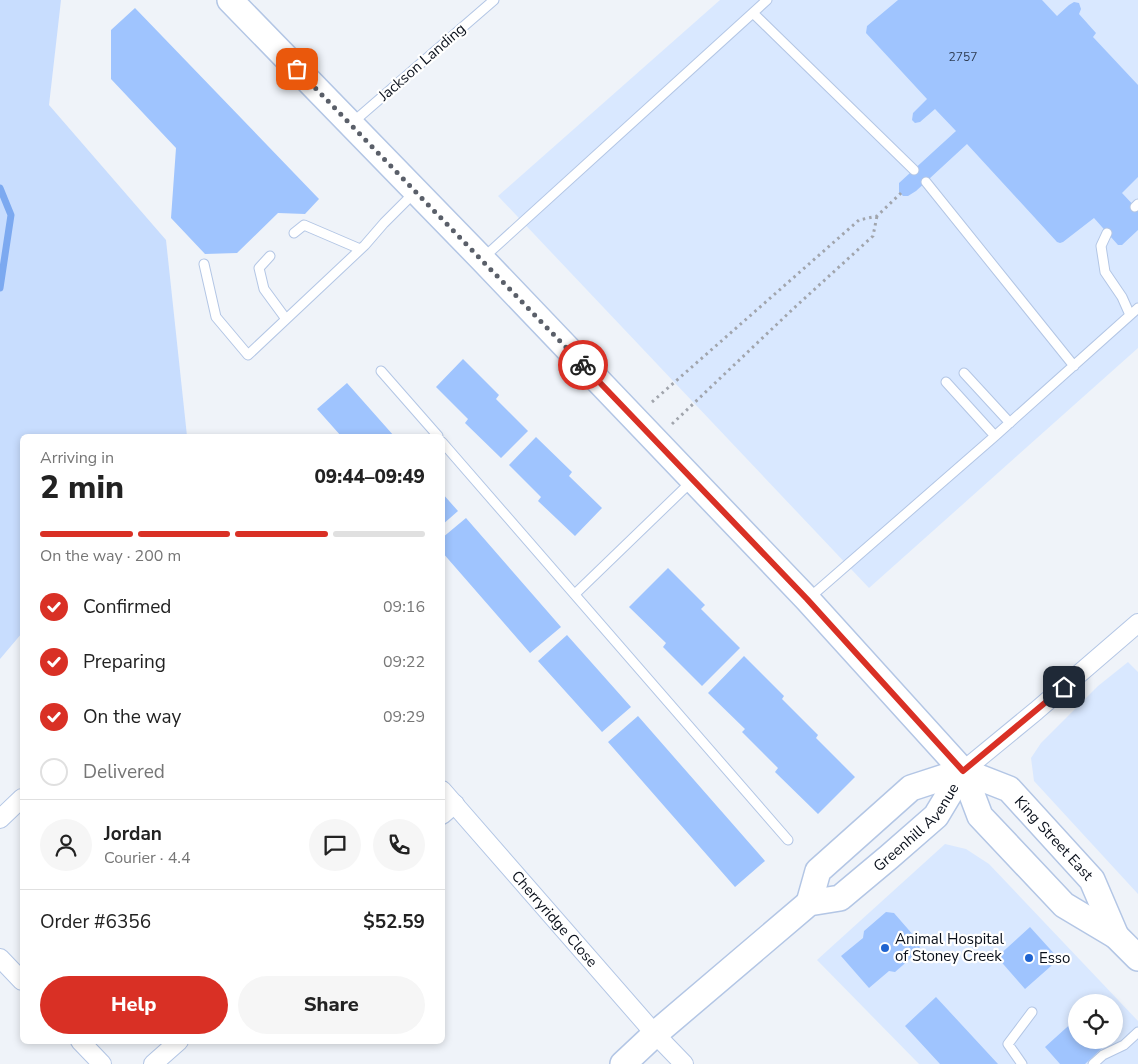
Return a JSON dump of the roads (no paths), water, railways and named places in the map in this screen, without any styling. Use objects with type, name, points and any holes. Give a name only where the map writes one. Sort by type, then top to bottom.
[{"type":"main road","name":"King Street East","points":[[230,0],[482,259],[807,599],[963,771],[980,816],[1064,905],[1116,936],[1138,958]]},
{"type":"main road","name":"King Street East","points":[[963,771],[1009,789],[1092,880],[1116,936]]},
{"type":"main road","name":"Greenhill Avenue","points":[[963,771],[936,816],[840,898],[809,903],[818,871],[911,788],[963,771]]},
{"type":"main road","points":[[623,1064],[654,1034],[809,903]]},
{"type":"street","points":[[963,771],[1138,623]]},
{"type":"street","points":[[0,819],[20,800]]},
{"type":"street","name":"Cherryridge Close","points":[[449,810],[654,1034],[684,1064]]},
{"type":"street","points":[[0,958],[20,979]]},
{"type":"street","points":[[83,1044],[102,1064]]},
{"type":"street","points":[[153,1064],[176,1044]]},
{"type":"lane","name":"Jackson Landing","points":[[350,125],[494,0]]},
{"type":"lane","points":[[482,259],[767,0]]},
{"type":"lane","points":[[753,13],[914,170]]},
{"type":"lane","points":[[926,182],[1074,366]]},
{"type":"lane","points":[[204,264],[216,317],[248,355],[360,249],[416,191]]},
{"type":"lane","points":[[294,233],[304,225],[360,249]]},
{"type":"lane","points":[[1107,233],[1101,246],[1105,272],[1122,296],[1130,315]]},
{"type":"lane","points":[[270,256],[260,268],[264,289],[286,318]]},
{"type":"lane","points":[[807,599],[1010,423],[1138,308]]},
{"type":"lane","points":[[381,371],[436,434]]},
{"type":"lane","points":[[964,373],[1010,423]]},
{"type":"lane","points":[[946,382],[995,436]]},
{"type":"lane","points":[[445,445],[788,840]]},
{"type":"lane","points":[[575,594],[693,480]]},
{"type":"lane","points":[[1022,1064],[1008,1044],[1032,1012]]},
{"type":"lane","points":[[1093,1064],[1103,1055],[1124,1044],[1138,1032]]},
{"type":"waterway","points":[[0,188],[11,215],[0,288]]},
{"type":"place","name":"Animal Hospital of Stoney Creek","points":[[885,948]]},
{"type":"place","name":"Esso","points":[[1029,958]]}]
